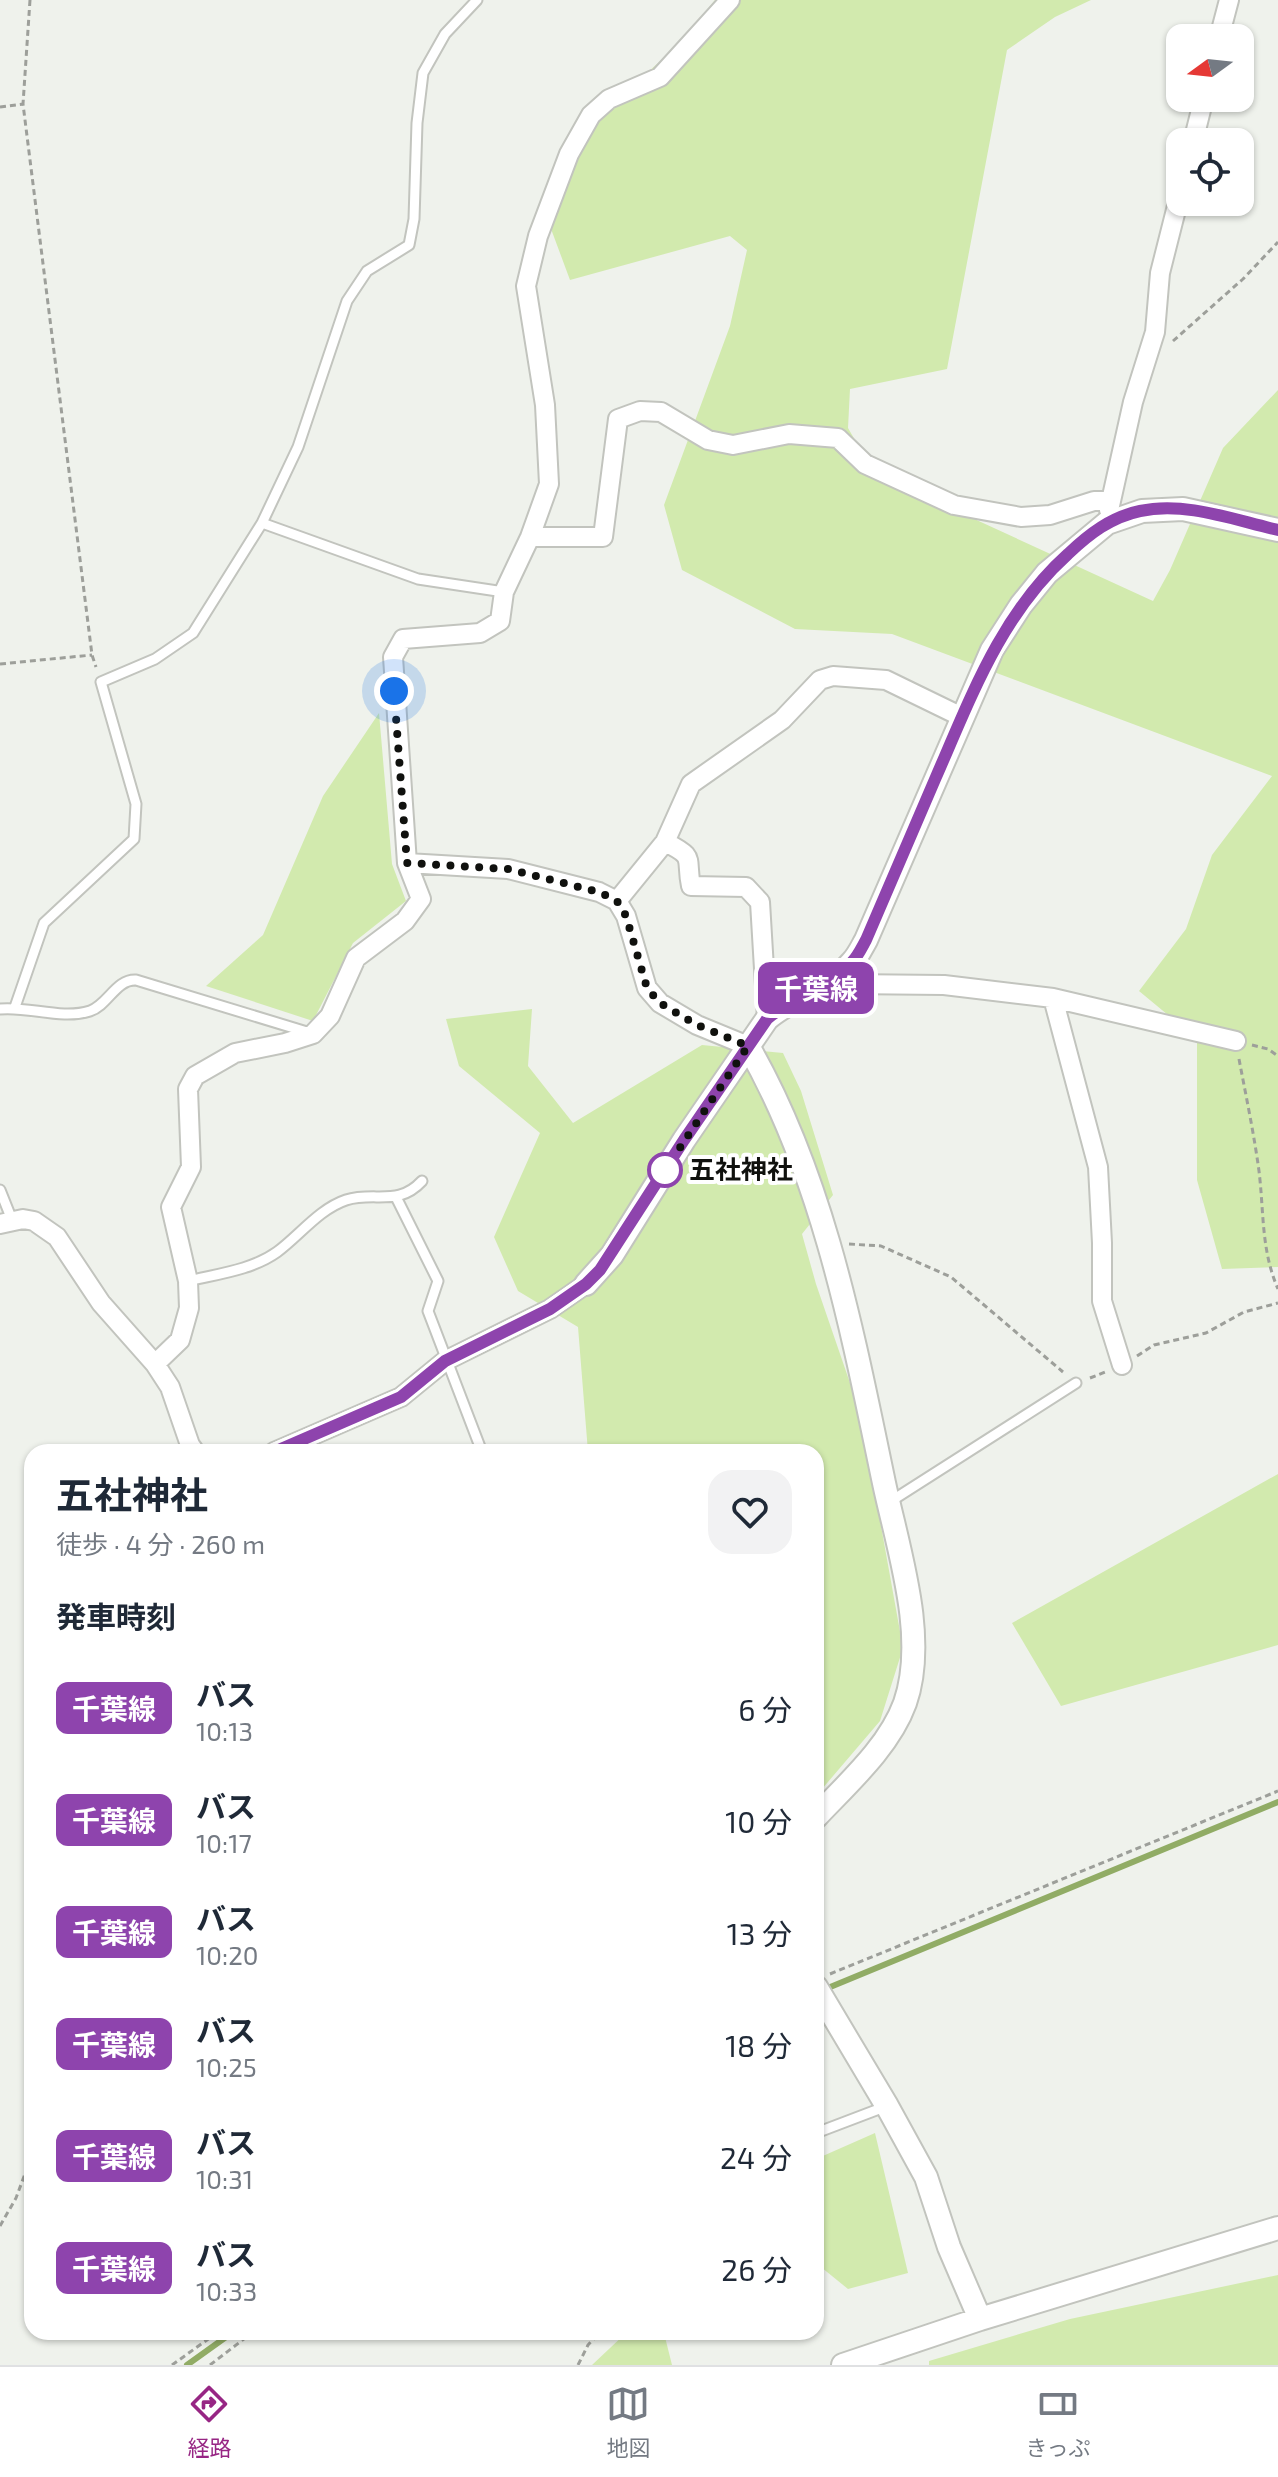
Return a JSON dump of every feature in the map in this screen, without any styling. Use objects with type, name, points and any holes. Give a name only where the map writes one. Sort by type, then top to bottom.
[{"type":"street","points":[[155,1364],[180,1340],[189,1308],[188,1281],[171,1207],[191,1167],[188,1089],[195,1076],[235,1053],[313,1034],[330,1016],[356,958],[405,921],[421,899],[407,863],[393,657],[403,639],[480,633],[500,621],[504,592],[530,537],[549,484],[545,405],[526,286],[538,236],[569,154],[591,115],[609,99],[660,77],[730,0]]},
{"type":"street","points":[[1223,24],[1229,0]]},
{"type":"street","points":[[292,1444],[401,1397],[445,1361],[550,1309],[586,1284],[612,1255],[684,1140],[767,1019],[833,978],[852,962],[866,940],[992,650],[1021,605],[1047,573],[1109,512],[1133,402],[1155,332],[1160,273],[1174,216]]},
{"type":"street","points":[[530,537],[603,537],[618,419],[640,411],[661,412],[708,440],[733,445],[789,434],[838,438],[865,464],[954,505],[1021,517],[1050,515],[1094,501],[1109,512],[1183,509],[1278,530]]},
{"type":"street","points":[[617,901],[665,842],[691,784],[782,720],[820,680],[833,676],[886,680],[962,717]]},
{"type":"street","points":[[665,842],[682,850],[688,857],[691,886],[746,887],[760,902],[767,1019]]},
{"type":"street","points":[[407,863],[508,869],[599,892],[617,901],[626,916],[647,988],[660,1003],[697,1025],[748,1046],[774,1091],[830,1246],[912,1616],[913,1660],[905,1701],[891,1734],[824,1808]]},
{"type":"street","points":[[833,978],[845,984],[944,985],[1053,998],[1236,1041]]},
{"type":"street","points":[[1053,998],[1098,1167],[1102,1301],[1122,1365]]},
{"type":"street","points":[[6,1222],[34,1221],[57,1237],[101,1303],[155,1364],[170,1387],[190,1444]]},
{"type":"street","points":[[824,1989],[926,2177],[949,2247],[980,2319]]},
{"type":"street","points":[[843,2365],[980,2319],[1278,2228]]},
{"type":"lane","points":[[15,1007],[44,923],[134,839],[136,804],[101,682],[155,659],[193,633],[262,523],[298,447],[347,301],[367,271],[409,245],[414,219],[417,123],[423,73],[445,34],[477,0]]},
{"type":"lane","points":[[262,523],[418,579],[504,592]]},
{"type":"lane","points":[[0,1009],[15,1007],[74,1015],[104,1004],[128,979],[313,1034]]},
{"type":"lane","points":[[188,1281],[252,1265],[266,1258],[324,1213],[347,1200],[396,1197],[413,1191],[422,1181]]},
{"type":"lane","points":[[0,1190],[6,1222]]},
{"type":"lane","points":[[396,1197],[438,1281],[428,1311],[479,1444]]},
{"type":"lane","points":[[888,1503],[1076,1383]]},
{"type":"lane","points":[[824,2130],[887,2106]]},
{"type":"path","points":[[30,0],[23,104],[92,655],[101,682]]},
{"type":"path","points":[[0,107],[23,104]]},
{"type":"path","points":[[1147,356],[1163,351],[1243,279],[1278,242]]},
{"type":"path","points":[[0,664],[92,655]]},
{"type":"path","points":[[1278,1056],[1268,1049],[1236,1041],[1259,1172],[1263,1239],[1278,1289]]},
{"type":"path","points":[[830,1246],[847,1243],[881,1246],[951,1277],[1076,1383],[1122,1365],[1154,1345],[1206,1333],[1244,1312],[1278,1303]]},
{"type":"path","points":[[824,1987],[1278,1791]]},
{"type":"path","points":[[0,2226],[24,2176]]},
{"type":"path","points":[[172,2365],[207,2340]]},
{"type":"path","points":[[210,2365],[243,2340]]},
{"type":"path","points":[[578,2365],[593,2340]]},
{"type":"green space","points":[[715,0],[1091,0],[1055,17],[1007,50],[947,369],[850,389],[848,428],[874,473],[1153,601],[1170,570],[1223,448],[1278,390],[1278,1267],[1222,1269],[1197,1180],[1197,1039],[1139,991],[1186,929],[1212,855],[1272,776],[892,634],[795,629],[682,570],[664,505],[730,326],[747,250],[730,236],[570,280],[544,210],[565,147],[678,45]]},
{"type":"green space","points":[[379,713],[392,864],[406,901],[353,943],[313,1021],[206,986],[263,935],[323,796]]},
{"type":"green space","points":[[532,1009],[528,1066],[573,1123],[702,1045],[783,1053],[801,1091],[833,1195],[802,1234],[861,1415],[903,1648],[880,1721],[824,1787],[824,1444],[587,1444],[578,1327],[518,1291],[494,1237],[540,1133],[459,1066],[446,1019]]},
{"type":"green space","points":[[1278,1474],[1278,1645],[1061,1706],[1012,1623]]},
{"type":"green space","points":[[875,2133],[908,2273],[848,2289],[824,2270],[824,2155]]},
{"type":"green space","points":[[1278,2275],[1278,2365],[929,2365],[929,2361],[1070,2319]]},
{"type":"green space","points":[[619,2340],[666,2340],[672,2365],[592,2365]]},
{"type":"waterway","points":[[824,1990],[1278,1802]]},
{"type":"waterway","points":[[187,2365],[222,2340]]},
{"type":"bus line","name":"千葉線","points":[[292,1444],[401,1397],[445,1361],[550,1309],[586,1284],[600,1270],[767,1019],[833,978],[852,962],[866,940],[992,650],[1021,605],[1047,573],[1077,545],[1107,523],[1124,515],[1161,508],[1183,509],[1278,530]]},
{"type":"place","name":"五社神社","points":[[665,1170]]},
{"type":"route","points":[[394,691],[407,863],[508,869],[599,892],[617,901],[626,916],[647,988],[660,1003],[697,1025],[748,1046],[665,1170]]}]
